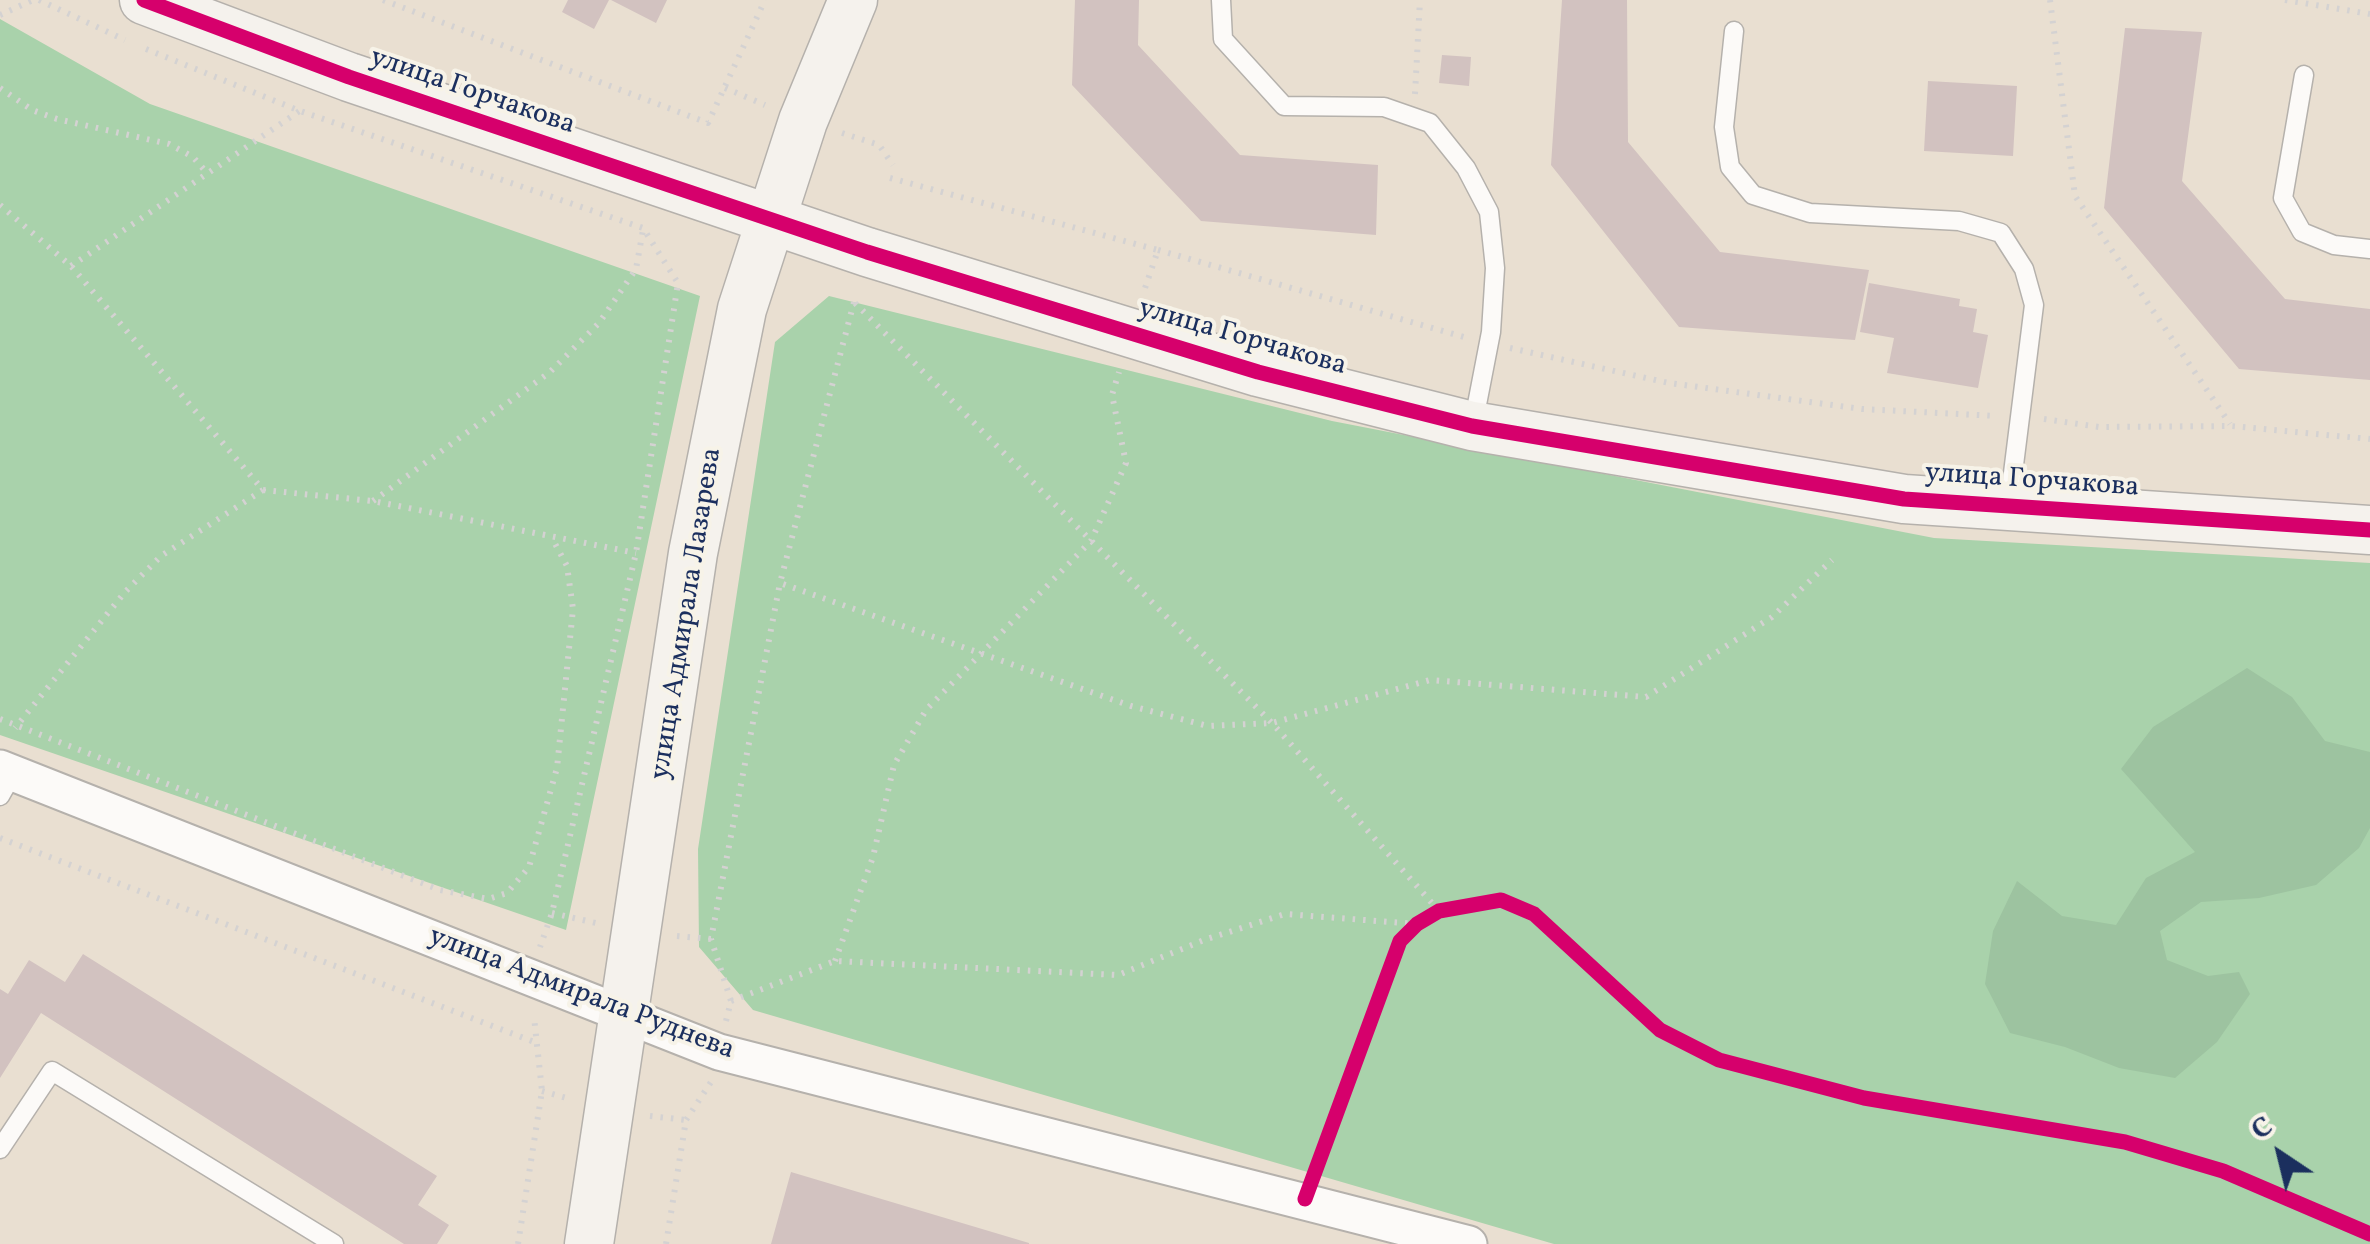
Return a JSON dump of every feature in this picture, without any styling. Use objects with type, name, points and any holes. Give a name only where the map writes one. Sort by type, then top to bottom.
[{"type":"street","name":"улица Горчакова","points":[[144,0],[349,77],[769,220],[1130,334],[1291,381],[1472,426],[1904,499],[2370,530]]},
{"type":"street","name":"улица Адмирала Лазарева","points":[[589,1244],[627,1016],[693,554],[742,309],[803,121],[853,0]]},
{"type":"street","name":"улица Адмирала Руднева","points":[[4,779],[530,976],[719,1052],[1469,1244]]},
{"type":"lane","points":[[1221,0],[1222,40],[1284,106],[1384,107],[1430,123],[1466,168],[1488,212],[1495,268],[1488,343],[1472,426]]},
{"type":"lane","points":[[1734,32],[1724,127],[1730,166],[1753,195],[1810,213],[1958,221],[2001,233],[2024,270],[2034,305],[2009,506]]},
{"type":"lane","points":[[2304,74],[2283,198],[2302,232],[2334,245],[2370,249]]},
{"type":"lane","points":[[0,1148],[52,1071],[334,1244]]},
{"type":"path","points":[[0,15],[33,0]]},
{"type":"path","points":[[383,0],[708,122],[765,0]]},
{"type":"path","points":[[1414,118],[1420,0]]},
{"type":"path","points":[[2050,0],[2074,196],[2231,426]]},
{"type":"path","points":[[2285,0],[2370,14]]},
{"type":"path","points":[[70,266],[349,77]]},
{"type":"path","points":[[0,88],[32,110],[57,119],[169,144],[193,157],[207,174]]},
{"type":"path","points":[[890,178],[1488,343],[1668,384],[1862,408],[2020,416],[2099,426],[2231,426],[2370,439]]},
{"type":"path","points":[[0,205],[70,266],[263,490]]},
{"type":"path","points":[[373,502],[550,372],[598,324],[636,269],[643,228],[678,283],[636,553],[552,913],[530,976],[542,1092],[518,1244]]},
{"type":"path","points":[[835,961],[873,857],[894,765],[926,710],[1091,541],[1126,462],[1112,395],[1158,250]]},
{"type":"path","points":[[666,1244],[686,1120],[710,1087],[731,1001],[711,939],[780,583],[854,302],[1272,723],[1439,911]]},
{"type":"path","points":[[15,728],[125,592],[161,556],[263,490],[373,502],[636,553]]},
{"type":"path","points":[[0,719],[440,890],[488,898],[507,893],[529,867],[557,768],[573,610],[568,566],[552,538]]},
{"type":"path","points":[[780,583],[1131,706],[1208,726],[1272,723],[1430,680],[1646,697],[1772,617],[1832,560]]},
{"type":"path","points":[[0,838],[537,1043]]},
{"type":"path","points":[[1400,942],[1416,924],[1457,905]]},
{"type":"path","points":[[731,1001],[835,961],[1118,975],[1285,914],[1416,924]]},
{"type":"green space","points":[[0,19],[150,104],[700,296],[566,930],[0,735]]},
{"type":"green space","points":[[829,296],[1332,421],[1934,538],[2370,563],[2370,1244],[1554,1244],[753,1010],[699,947],[698,849],[775,342]]},
{"type":"green space","points":[[2247,668],[2292,697],[2325,741],[2370,752],[2370,828],[2359,848],[2316,885],[2259,898],[2201,902],[2160,931],[2167,960],[2208,976],[2239,972],[2250,994],[2217,1042],[2175,1078],[2119,1068],[2065,1047],[2010,1033],[1985,984],[1993,931],[2017,881],[2062,916],[2116,925],[2146,878],[2195,852],[2121,769],[2153,727]]},
{"type":"building","points":[[568,0],[609,0],[594,29],[562,12]]},
{"type":"building","points":[[611,0],[667,0],[656,23]]},
{"type":"building","points":[[1075,0],[1139,0],[1138,45],[1240,155],[1378,165],[1376,235],[1201,221],[1072,85]]},
{"type":"building","points":[[1562,0],[1627,0],[1628,142],[1720,252],[1869,270],[1855,340],[1679,327],[1551,165]]},
{"type":"building","points":[[2125,28],[2202,32],[2182,181],[2285,299],[2370,309],[2370,380],[2239,369],[2104,208]]},
{"type":"building","points":[[1442,55],[1471,57],[1469,86],[1439,83]]},
{"type":"building","points":[[1928,81],[2017,86],[2013,156],[1924,151]]},
{"type":"building","points":[[1869,283],[1960,299],[1959,306],[1977,309],[1973,332],[1988,335],[1978,388],[1887,373],[1894,338],[1860,332]]},
{"type":"building","points":[[83,954],[437,1176],[418,1205],[449,1225],[437,1244],[404,1244],[41,1013],[0,1078],[0,989],[8,994],[29,960],[65,982]]},
{"type":"building","points":[[791,1172],[1029,1243],[1029,1244],[771,1244]]},
{"type":"cycle path","points":[[144,0],[349,77],[867,252],[1258,372],[1472,426],[1904,499],[2370,530]]},
{"type":"cycle path","points":[[1305,1199],[1400,941],[1417,924],[1439,911],[1501,900],[1534,914],[1660,1030],[1719,1060],[1864,1098],[2125,1142],[2223,1171],[2370,1234]]}]
